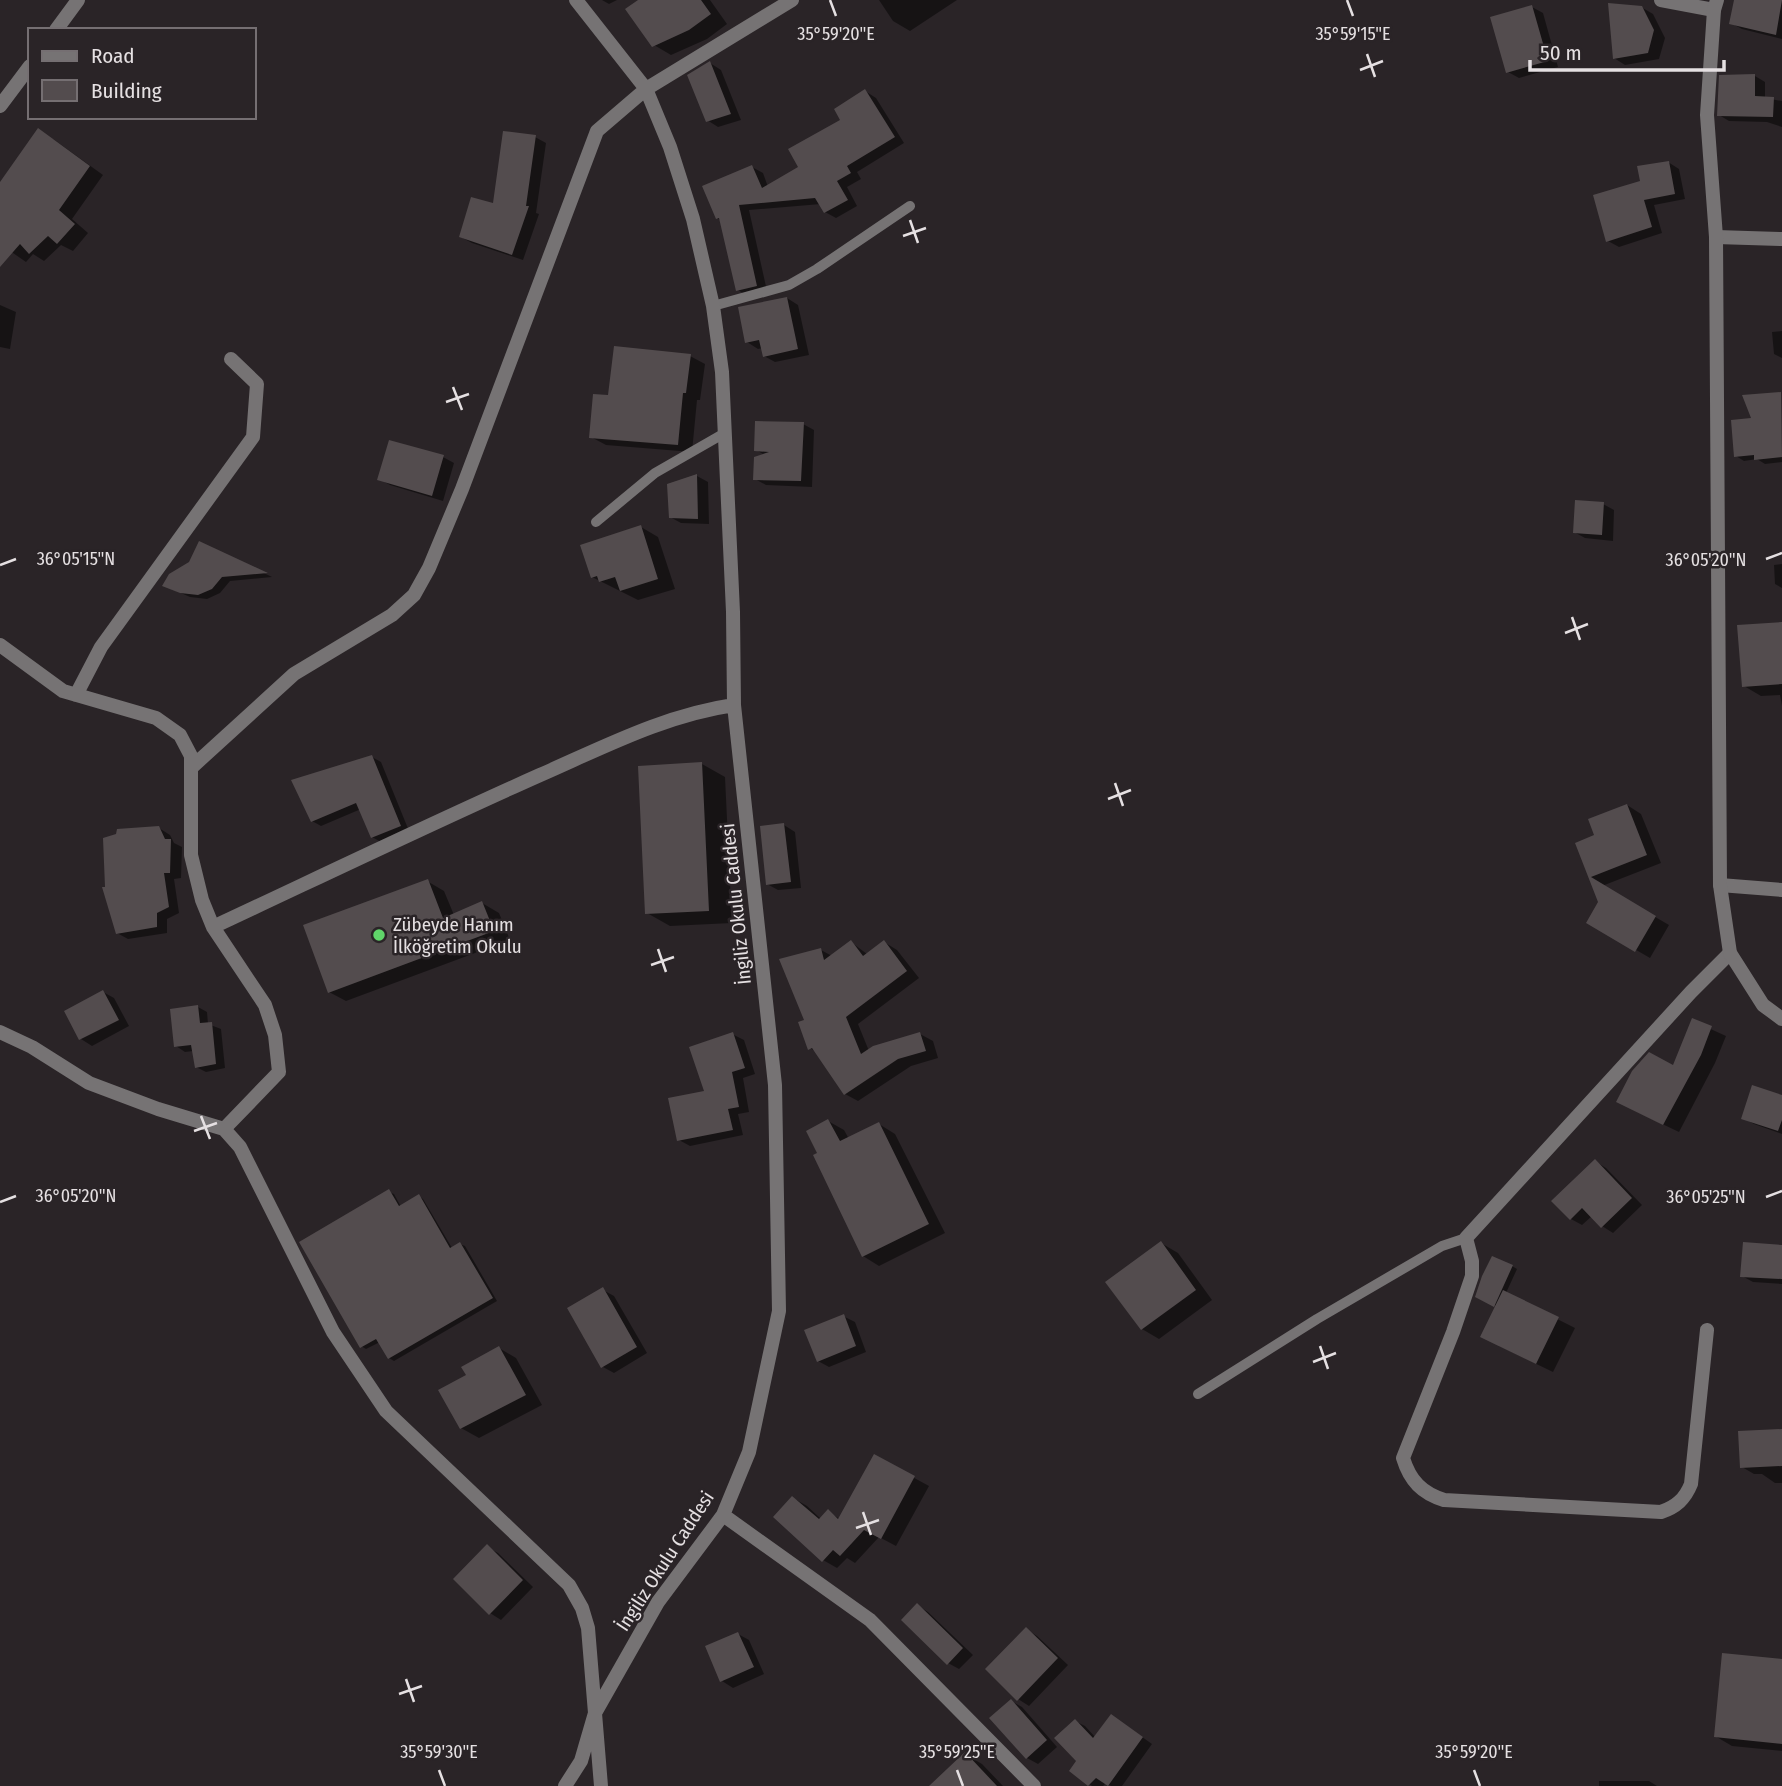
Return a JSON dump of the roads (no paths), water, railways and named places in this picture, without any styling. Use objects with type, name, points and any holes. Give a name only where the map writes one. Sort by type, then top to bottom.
[{"type":"street","points":[[57,28],[78,0]]},
{"type":"street","name":"İngiliz Okulu Caddesi","points":[[565,1786],[581,1761],[595,1713],[658,1602],[723,1516],[748,1452],[779,1311],[775,1085],[734,705],[733,612],[722,372],[713,306],[693,219],[670,147],[646,89],[576,0]]},
{"type":"street","points":[[191,768],[294,674],[393,615],[414,596],[429,568],[462,489],[597,131],[646,89],[792,0]]},
{"type":"street","points":[[1661,0],[1716,5],[1707,115],[1716,237],[1720,885],[1730,953],[1763,1005],[1782,1019]]},
{"type":"street","points":[[0,106],[28,69]]},
{"type":"street","points":[[1716,237],[1782,239]]},
{"type":"street","points":[[76,695],[101,647],[253,437],[257,384],[231,359]]},
{"type":"street","points":[[0,645],[63,691],[156,718],[180,735],[191,757],[191,855],[202,900],[213,927],[265,1004],[275,1035],[279,1072],[224,1129]]},
{"type":"street","points":[[213,927],[437,821],[653,726],[703,709],[734,705]]},
{"type":"street","points":[[1720,885],[1782,890]]},
{"type":"street","points":[[1707,1330],[1691,1484],[1677,1505],[1661,1512],[1457,1501],[1432,1496],[1413,1481],[1403,1458],[1472,1276],[1472,1261],[1466,1238],[1691,992],[1730,953]]},
{"type":"street","points":[[0,1032],[32,1047],[89,1083],[158,1109],[224,1129],[240,1147],[333,1332],[386,1411],[569,1585],[582,1608],[588,1628],[601,1786]]},
{"type":"street","points":[[723,1516],[870,1620],[1034,1786]]},
{"type":"lane","points":[[713,306],[789,285],[910,206]]},
{"type":"lane","points":[[596,522],[655,473],[723,434]]},
{"type":"lane","points":[[1198,1394],[1317,1319],[1442,1246],[1466,1238]]},
{"type":"place","name":"Zübeyde Hanım İlköğretim Okulu","points":[[379,935]]}]
